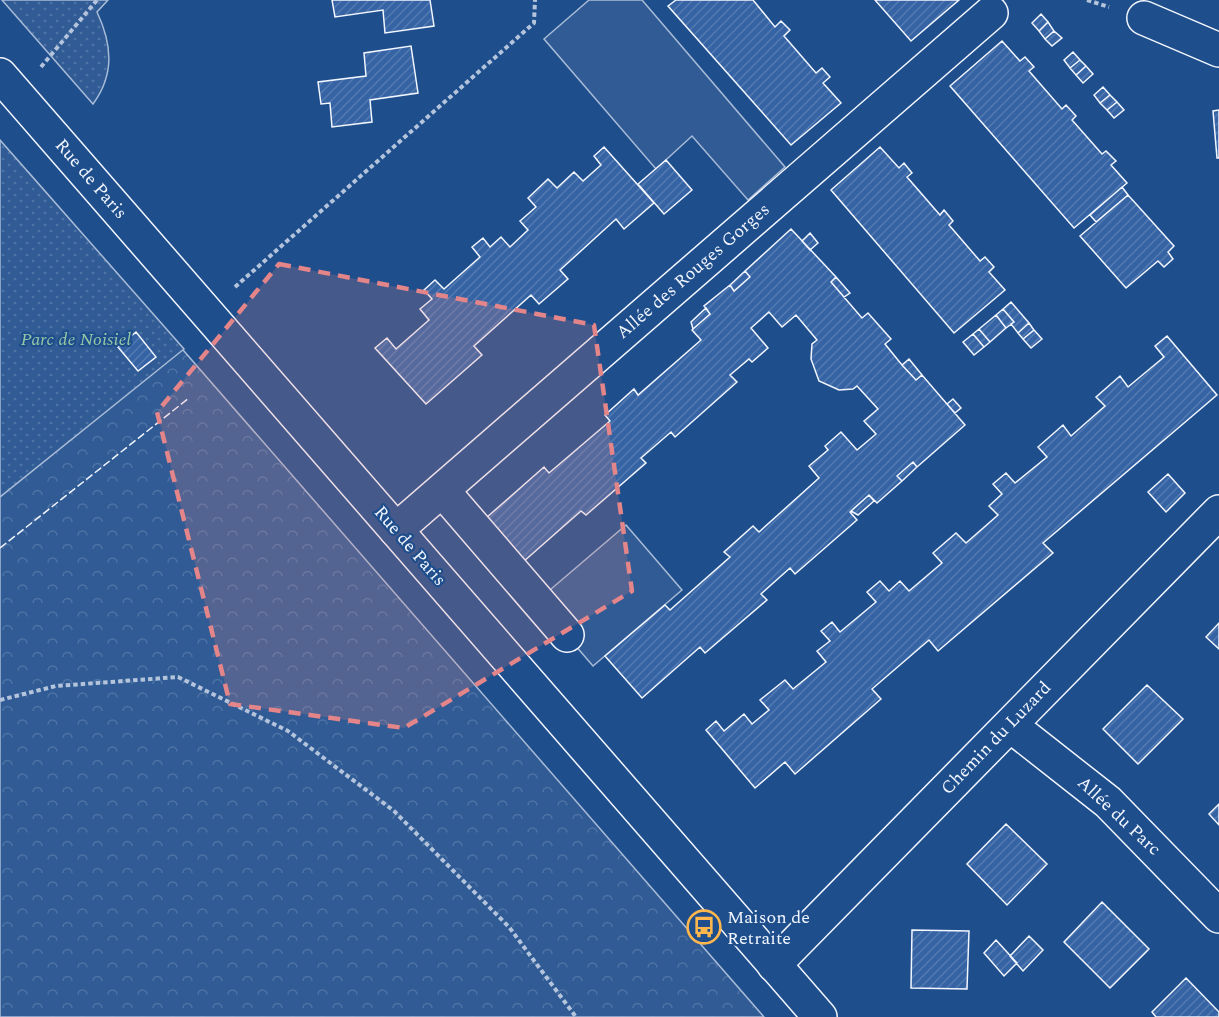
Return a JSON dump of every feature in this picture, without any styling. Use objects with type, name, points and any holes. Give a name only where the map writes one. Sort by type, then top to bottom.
[{"type":"street","name":"Allée des Rouges Gorges","points":[[396,530],[991,13]]},
{"type":"street","points":[[1144,18],[1219,50]]},
{"type":"street","name":"Rue de Paris","points":[[8,84],[820,1017]]},
{"type":"street","points":[[442,490],[567,635]]},
{"type":"street","name":"Chemin du Luzard","points":[[774,965],[1219,512]]},
{"type":"street","name":"Allée du Parc","points":[[1010,725],[1108,802],[1219,916]]},
{"type":"path","points":[[8,84],[32,78],[97,0]]},
{"type":"path","points":[[231,290],[534,23],[535,0]]},
{"type":"path","points":[[0,699],[56,686],[178,677],[288,732],[394,811],[509,927],[576,1017]]},
{"type":"highlighted area","points":[[279,264],[594,325],[632,591],[404,728],[230,704],[157,412]]},
{"type":"shaded area","points":[[589,0],[642,0],[785,167],[748,200],[692,136],[656,169],[544,39]]},
{"type":"shaded area","points":[[626,525],[682,590],[593,666],[537,601]]},
{"type":"green space","points":[[2,0],[108,0],[97,12],[106,36],[108,70],[100,93],[93,104]]},
{"type":"green space","name":"Parc de Noisiel","points":[[0,140],[184,349],[0,497]]},
{"type":"green space","points":[[28,172],[764,1017],[0,1017],[0,177]]},
{"type":"building","points":[[332,0],[430,0],[434,26],[385,33],[383,10],[335,17]]},
{"type":"building","points":[[676,0],[753,0],[775,27],[781,21],[790,30],[784,36],[816,73],[822,68],[830,77],[823,83],[841,103],[791,145],[668,6]]},
{"type":"building","points":[[875,0],[959,0],[911,41]]},
{"type":"building","points":[[1041,14],[1048,22],[1039,31],[1032,23]]},
{"type":"building","points":[[1048,22],[1054,31],[1045,39],[1039,31]]},
{"type":"building","points":[[1054,31],[1062,38],[1052,46],[1045,39]]},
{"type":"building","points":[[1002,41],[1020,61],[1025,57],[1034,67],[1029,71],[1062,109],[1066,105],[1076,116],[1072,120],[1102,154],[1106,151],[1116,161],[1111,165],[1127,183],[1074,228],[950,86]]},
{"type":"building","points":[[411,46],[418,93],[370,100],[372,122],[332,127],[330,103],[321,104],[318,82],[366,76],[364,53]]},
{"type":"building","points":[[1073,52],[1080,60],[1070,68],[1064,60]]},
{"type":"building","points":[[1080,60],[1086,66],[1076,75],[1070,68]]},
{"type":"building","points":[[1086,66],[1093,74],[1083,83],[1076,75]]},
{"type":"building","points":[[1103,87],[1110,95],[1100,103],[1094,95]]},
{"type":"building","points":[[1110,95],[1117,102],[1107,110],[1100,103]]},
{"type":"building","points":[[1117,102],[1124,110],[1114,118],[1107,110]]},
{"type":"building","points":[[1219,110],[1219,158],[1217,158],[1213,111]]},
{"type":"building","points":[[604,147],[654,203],[624,229],[616,219],[560,270],[568,279],[539,304],[531,295],[474,346],[482,355],[426,404],[375,348],[387,338],[396,349],[429,320],[420,309],[432,299],[424,290],[435,280],[444,289],[480,257],[472,247],[483,238],[490,247],[501,237],[510,247],[528,230],[520,221],[536,207],[528,198],[548,179],[557,188],[574,172],[583,181],[601,165],[594,156]]},
{"type":"building","points":[[880,147],[899,168],[904,163],[912,173],[907,177],[940,215],[944,210],[953,221],[949,225],[980,261],[985,257],[994,267],[989,272],[1005,290],[954,333],[831,190]]},
{"type":"building","points":[[666,160],[692,190],[664,214],[638,184]]},
{"type":"building","points":[[1122,187],[1128,195],[1096,222],[1090,215]]},
{"type":"building","points":[[1128,195],[1174,246],[1168,252],[1173,259],[1164,267],[1158,261],[1126,288],[1080,236]]},
{"type":"building","points":[[791,229],[836,277],[831,282],[862,318],[868,313],[891,339],[885,344],[902,365],[916,380],[922,375],[965,425],[917,467],[913,462],[897,476],[902,481],[877,503],[869,495],[850,512],[857,520],[795,574],[790,568],[761,594],[767,600],[705,653],[700,647],[642,698],[605,656],[665,605],[670,610],[730,557],[724,552],[753,526],[759,532],[819,478],[809,466],[828,450],[825,446],[841,432],[857,450],[876,434],[864,421],[878,409],[857,386],[853,389],[839,390],[819,381],[811,359],[812,344],[817,340],[796,315],[782,327],[769,312],[751,328],[768,348],[752,362],[749,359],[730,375],[737,382],[675,437],[671,432],[641,458],[646,463],[586,515],[581,511],[523,562],[486,518],[544,467],[549,473],[610,421],[605,415],[634,389],[638,395],[701,340],[692,330],[710,314],[704,306],[730,285],[734,291],[750,277],[745,271]]},
{"type":"building","points":[[810,233],[818,243],[810,250],[802,241]]},
{"type":"building","points":[[745,271],[750,277],[734,291],[730,285]]},
{"type":"building","points":[[836,277],[850,293],[844,297],[831,282]]},
{"type":"building","points":[[1011,302],[1029,323],[1018,333],[1011,324],[1014,322],[1003,309]]},
{"type":"building","points":[[706,308],[710,314],[693,329],[691,322]]},
{"type":"building","points":[[1003,309],[1014,322],[1006,328],[996,315]]},
{"type":"building","points":[[996,315],[1006,328],[990,342],[979,329]]},
{"type":"building","points":[[1029,323],[1034,330],[1023,339],[1018,333]]},
{"type":"building","points":[[979,329],[990,342],[984,347],[973,334]]},
{"type":"building","points":[[1034,330],[1042,339],[1031,348],[1023,339]]},
{"type":"building","points":[[136,332],[156,357],[138,371],[118,347]]},
{"type":"building","points":[[973,334],[984,347],[974,355],[963,342]]},
{"type":"building","points":[[1167,336],[1217,395],[1043,543],[1053,553],[938,651],[929,640],[872,689],[881,699],[795,774],[785,762],[755,788],[706,730],[716,721],[724,731],[744,714],[752,724],[769,710],[760,700],[785,680],[793,689],[826,662],[817,651],[830,641],[821,631],[832,622],[840,632],[876,602],[867,592],[880,581],[889,591],[900,581],[909,591],[942,563],[933,553],[956,533],[966,543],[998,515],[989,506],[1002,494],[993,484],[1006,473],[1015,483],[1047,457],[1038,447],[1063,425],[1071,436],[1105,406],[1096,397],[1120,376],[1128,387],[1164,357],[1155,346]]},
{"type":"building","points":[[909,359],[922,375],[916,380],[902,365]]},
{"type":"building","points":[[953,399],[961,408],[955,413],[947,404]]},
{"type":"building","points":[[913,462],[917,467],[902,481],[897,476]]},
{"type":"building","points":[[1168,474],[1185,493],[1166,512],[1148,492]]},
{"type":"building","points":[[869,495],[874,501],[858,515],[851,511]]},
{"type":"building","points":[[1219,623],[1219,649],[1206,637]]},
{"type":"building","points":[[1147,685],[1183,719],[1138,764],[1103,729]]},
{"type":"building","points":[[1219,804],[1219,825],[1209,814]]},
{"type":"building","points":[[1006,824],[1047,864],[1007,905],[967,864]]},
{"type":"building","points":[[1102,902],[1149,949],[1110,988],[1064,942]]},
{"type":"building","points":[[912,930],[969,931],[967,989],[911,988]]},
{"type":"building","points":[[1029,936],[1043,950],[1023,971],[1010,956]]},
{"type":"building","points":[[996,940],[1017,963],[1004,976],[984,953]]},
{"type":"building","points":[[1186,978],[1219,1012],[1219,1017],[1156,1017],[1152,1012]]},
{"type":"fence","points":[[0,548],[189,398]]},
{"type":"place","name":"Maison de Retraite","points":[[704,927]]}]
